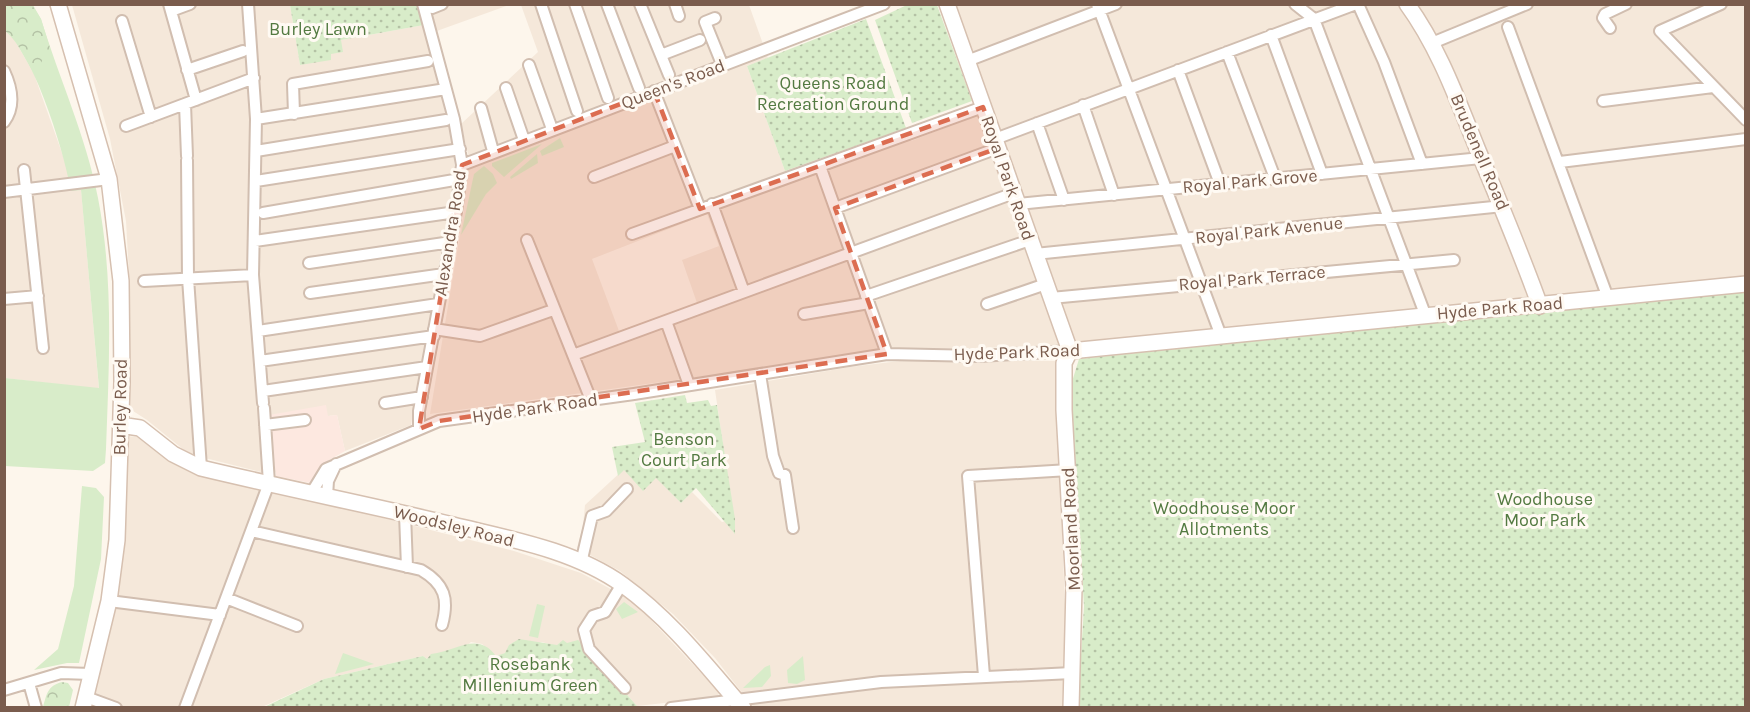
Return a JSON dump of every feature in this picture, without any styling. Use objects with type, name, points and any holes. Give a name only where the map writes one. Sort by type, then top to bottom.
[{"type":"street","points":[[48,4],[69,47]]},
{"type":"street","name":"Burley Road","points":[[58,4],[109,179],[121,281],[117,540],[109,601],[84,702]]},
{"type":"street","points":[[190,4],[170,8],[187,70],[190,102],[187,158],[188,278],[201,468]]},
{"type":"street","points":[[185,708],[269,483],[253,275],[256,151],[254,78],[248,4]]},
{"type":"street","points":[[541,4],[578,111]]},
{"type":"street","points":[[575,4],[608,98]]},
{"type":"street","points":[[607,4],[639,88]]},
{"type":"street","points":[[640,4],[669,75]]},
{"type":"street","points":[[675,4],[679,16]]},
{"type":"street","name":"Queen's Road","points":[[462,165],[884,4]]},
{"type":"street","name":"Royal Park Road","points":[[947,4],[1070,351]]},
{"type":"street","points":[[967,61],[1098,8],[1116,4]]},
{"type":"street","points":[[1295,4],[1314,19],[1425,314]]},
{"type":"street","points":[[835,208],[1083,105],[1357,4],[1384,62],[1422,164]]},
{"type":"street","name":"Brudenell Road","points":[[1407,4],[1432,43],[1503,206],[1540,306]]},
{"type":"street","points":[[1432,43],[1527,4]]},
{"type":"street","points":[[1610,28],[1603,18],[1605,14],[1626,4]]},
{"type":"street","points":[[1721,4],[1660,31],[1746,120]]},
{"type":"street","name":"Alexandra Road","points":[[419,429],[422,397],[451,242],[462,165],[432,6]]},
{"type":"street","points":[[1098,8],[1221,336]]},
{"type":"street","points":[[715,18],[705,22],[722,64]]},
{"type":"street","points":[[122,21],[152,117]]},
{"type":"street","points":[[1508,27],[1560,162],[1608,298]]},
{"type":"street","points":[[1271,35],[1322,174]]},
{"type":"street","points":[[661,55],[700,40]]},
{"type":"street","points":[[187,70],[243,51]]},
{"type":"street","points":[[1227,52],[1275,178]]},
{"type":"street","points":[[294,114],[293,84],[428,61]]},
{"type":"street","points":[[529,65],[552,129]]},
{"type":"street","points":[[1178,70],[1220,183]]},
{"type":"street","points":[[4,71],[10,82],[12,99],[10,114],[4,122]]},
{"type":"street","points":[[126,126],[254,78]]},
{"type":"street","points":[[506,87],[524,140]]},
{"type":"street","points":[[1604,101],[1713,87]]},
{"type":"street","points":[[255,119],[446,89]]},
{"type":"street","points":[[654,91],[700,209]]},
{"type":"street","points":[[1083,105],[1114,195]]},
{"type":"street","points":[[632,234],[983,107]]},
{"type":"street","points":[[481,108],[494,151]]},
{"type":"street","points":[[256,151],[446,120]]},
{"type":"street","points":[[1037,123],[1064,200]]},
{"type":"street","points":[[1560,162],[1746,139]]},
{"type":"street","points":[[594,177],[675,146]]},
{"type":"street","points":[[255,181],[460,149]]},
{"type":"street","name":"Royal Park Grove","points":[[573,355],[884,241],[1016,199],[1064,200],[1481,158]]},
{"type":"street","points":[[820,166],[887,354]]},
{"type":"street","points":[[24,170],[44,348]]},
{"type":"street","points":[[4,192],[109,179]]},
{"type":"street","points":[[262,213],[460,179]]},
{"type":"street","points":[[712,204],[744,292]]},
{"type":"street","name":"Royal Park Avenue","points":[[804,314],[868,300],[1033,247],[1185,238],[1503,206]]},
{"type":"street","points":[[255,241],[456,212]]},
{"type":"street","points":[[527,240],[553,310],[591,400]]},
{"type":"street","points":[[309,263],[451,242]]},
{"type":"street","name":"Royal Park Terrace","points":[[987,304],[1048,291],[1201,283],[1454,260]]},
{"type":"street","points":[[310,293],[444,274]]},
{"type":"street","points":[[144,281],[253,275]]},
{"type":"street","name":"Hyde Park Road","points":[[320,494],[336,464],[439,421],[887,354],[979,356],[1070,351],[1425,314],[1540,306],[1746,284]]},
{"type":"street","points":[[4,299],[38,296]]},
{"type":"street","points":[[258,331],[438,304]]},
{"type":"street","points":[[260,361],[434,332],[480,336],[553,310]]},
{"type":"street","points":[[666,321],[689,385]]},
{"type":"street","name":"Moorland Road","points":[[1070,351],[1065,363],[1064,375],[1074,587],[1071,708]]},
{"type":"street","points":[[263,391],[427,367]]},
{"type":"street","points":[[760,374],[773,456],[779,473],[785,475],[793,528]]},
{"type":"street","points":[[385,403],[422,397]]},
{"type":"street","points":[[265,425],[305,420]]},
{"type":"street","name":"Woodsley Road","points":[[120,425],[140,428],[173,454],[201,468],[543,548],[581,563],[622,584],[693,647],[740,704]]},
{"type":"street","points":[[984,676],[968,476],[1069,470]]},
{"type":"street","points":[[581,563],[592,516],[606,511],[627,489]]},
{"type":"street","points":[[405,514],[406,567]]},
{"type":"street","points":[[251,531],[421,570],[443,588],[446,598],[442,625]]},
{"type":"street","points":[[622,584],[605,612],[593,616],[584,630],[589,648],[625,688]]},
{"type":"street","points":[[226,598],[297,626]]},
{"type":"street","points":[[109,601],[220,615]]},
{"type":"street","points":[[4,690],[62,673],[92,674]]},
{"type":"street","points":[[671,708],[740,704],[805,690],[881,682],[1072,673]]},
{"type":"street","points":[[29,683],[36,708]]},
{"type":"street","points":[[84,702],[116,708]]},
{"type":"highlighted area","points":[[654,91],[700,209],[983,107],[998,148],[835,208],[887,354],[439,421],[419,429],[462,165]]},
{"type":"shaded area","points":[[426,4],[509,5],[434,32]]},
{"type":"shaded area","points":[[72,5],[290,5],[300,65],[330,54],[341,40],[424,25],[452,128],[455,172],[411,425],[345,451],[337,415],[328,416],[273,475],[189,454],[130,409],[130,292],[126,221],[110,139]]},
{"type":"shaded area","points":[[521,5],[749,5],[768,58],[747,66],[785,171],[906,128],[911,141],[980,114],[1061,346],[892,350],[430,414],[464,210],[468,154],[461,124],[538,52]],"holes":[[[707,214],[719,246],[682,260],[697,303],[619,331],[592,259]]]},
{"type":"shaded area","points":[[946,5],[1745,5],[1745,290],[1079,359]]},
{"type":"shaded area","points":[[5,31],[13,37],[34,74],[68,170],[71,190],[81,189],[99,389],[5,378]]},
{"type":"shaded area","points":[[916,359],[1055,361],[1066,629],[1062,707],[711,707],[750,703],[715,658],[673,614],[620,571],[577,548],[583,526],[585,505],[623,470],[656,477],[681,503],[692,492],[722,522],[734,519],[715,390],[850,367]]},
{"type":"shaded area","points":[[326,405],[328,416],[337,415],[345,451],[324,463],[310,483],[276,476],[269,415]]},
{"type":"shaded area","points":[[126,436],[137,437],[236,481],[514,551],[581,573],[633,601],[719,692],[718,697],[637,706],[593,657],[542,642],[496,656],[482,644],[471,642],[465,647],[427,659],[423,656],[324,679],[262,707],[87,708]]},
{"type":"green space","points":[[5,4],[32,5],[41,19],[50,48],[34,74],[13,37],[5,31]]},
{"type":"green space","points":[[909,4],[937,5],[972,101],[912,123],[875,20]]},
{"type":"green space","points":[[5,5],[33,5],[41,19],[79,130],[98,198],[106,260],[109,354],[105,463],[93,471],[5,466],[5,378],[99,388],[81,190],[71,191],[47,105],[27,60],[5,31]]},
{"type":"green space","name":"Burley Lawn","points":[[290,5],[419,5],[424,25],[341,40],[343,52],[331,54],[331,60],[300,65]]},
{"type":"green space","name":"Queens Road Recreation Ground","points":[[866,19],[906,128],[785,171],[747,66]]},
{"type":"green space","points":[[560,138],[564,147],[542,156],[540,151]]},
{"type":"green space","points":[[542,144],[504,177],[492,166],[492,163]]},
{"type":"green space","points":[[537,154],[538,163],[511,179],[510,177]]},
{"type":"green space","points":[[484,166],[493,174],[497,183],[486,194],[461,235],[474,174]]},
{"type":"green space","name":"Woodhouse Moor Park","points":[[1745,290],[1745,707],[1078,707],[1084,606],[1071,385],[1079,359]]},
{"type":"green space","name":"Benson Court Park","points":[[685,395],[687,403],[708,400],[711,406],[717,405],[735,519],[735,534],[696,488],[681,503],[656,478],[643,491],[624,470],[618,476],[612,447],[645,442],[635,403]]},
{"type":"green space","points":[[82,486],[96,488],[104,497],[101,559],[79,663],[67,663],[34,670],[58,649],[74,586]]},
{"type":"green space","points":[[624,602],[638,612],[622,619],[616,609]]},
{"type":"green space","points":[[537,604],[545,606],[538,638],[529,636]]},
{"type":"green space","name":"Rosebank Millenium Green","points":[[519,639],[557,645],[563,640],[567,643],[578,640],[637,706],[262,708],[324,679],[423,656],[427,659],[431,654],[466,644],[482,645],[496,656],[505,653],[509,645]]},
{"type":"green space","points":[[343,653],[374,664],[335,674]]},
{"type":"green space","points":[[803,656],[805,680],[797,684],[788,683],[787,670]]},
{"type":"green space","points":[[770,665],[771,676],[762,687],[743,688],[765,667]]},
{"type":"green space","points":[[62,682],[68,683],[73,690],[69,707],[43,707],[50,688]]},
{"type":"park label","name":"Woodhouse Moor Allotments","points":[[1224,518]]}]
